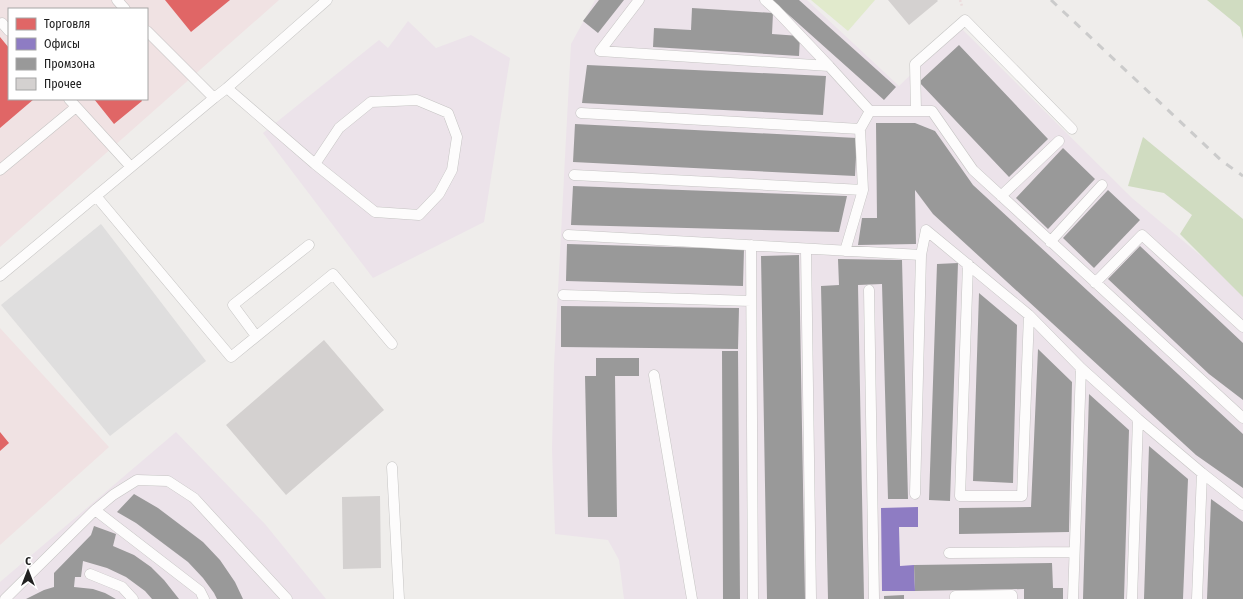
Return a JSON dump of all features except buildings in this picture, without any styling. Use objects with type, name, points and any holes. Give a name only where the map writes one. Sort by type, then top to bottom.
[{"type":"lane","points":[[116,0],[125,8]]},
{"type":"lane","points":[[0,276],[227,88],[327,0]]},
{"type":"lane","points":[[639,0],[600,50],[829,66]]},
{"type":"lane","points":[[765,0],[870,110],[932,111],[973,170],[1243,418]]},
{"type":"lane","points":[[916,111],[915,64],[965,20],[1072,129]]},
{"type":"lane","points":[[148,32],[214,98]]},
{"type":"lane","points":[[227,88],[315,164],[376,212],[420,214],[439,194],[452,170],[457,137],[448,112],[436,107],[417,100],[372,102],[339,128],[315,164]]},
{"type":"lane","points":[[70,100],[131,166]]},
{"type":"lane","points":[[0,170],[76,107]]},
{"type":"lane","points":[[845,251],[863,190],[860,129],[870,110]]},
{"type":"lane","points":[[581,112],[860,129]]},
{"type":"lane","points":[[1001,196],[1059,140]]},
{"type":"lane","points":[[574,174],[863,190]]},
{"type":"lane","points":[[1050,242],[1102,185]]},
{"type":"lane","points":[[96,196],[231,357],[333,274],[392,344]]},
{"type":"lane","points":[[915,494],[921,255],[926,230],[1029,314],[1081,368],[1138,419],[1202,473],[1243,505]]},
{"type":"lane","points":[[568,235],[921,255]]},
{"type":"lane","points":[[1095,283],[1142,235],[1243,327]]},
{"type":"lane","points":[[256,336],[233,305],[308,245]]},
{"type":"lane","points":[[751,245],[753,599]]},
{"type":"lane","points":[[806,249],[811,599]]},
{"type":"lane","points":[[968,264],[960,496],[1022,496],[1029,314]]},
{"type":"lane","points":[[869,290],[874,599]]},
{"type":"lane","points":[[563,295],[751,301]]},
{"type":"lane","points":[[1073,599],[1081,368]]},
{"type":"lane","points":[[654,375],[692,599]]},
{"type":"lane","points":[[1132,599],[1138,419]]},
{"type":"lane","points":[[392,467],[398,599]]},
{"type":"lane","points":[[1197,599],[1202,473]]},
{"type":"lane","points":[[5,599],[95,510],[113,495],[137,480],[168,481],[194,498],[287,599]]},
{"type":"lane","points":[[95,510],[200,591],[204,599]]},
{"type":"lane","points":[[949,553],[1074,552]]},
{"type":"lane","points":[[90,574],[122,587],[133,599]]},
{"type":"lane","points":[[955,599],[955,596],[1012,595],[1012,599]]},
{"type":"shaded area","points":[[0,0],[279,0],[0,247]]},
{"type":"shaded area","points":[[595,0],[807,0],[899,86],[960,27],[1132,198],[1243,291],[1243,599],[624,599],[619,560],[608,540],[555,534],[552,449],[554,366],[571,44]]},
{"type":"shaded area","points":[[408,21],[436,48],[471,35],[510,58],[484,222],[373,278],[263,133],[379,40],[388,48]]},
{"type":"shaded area","points":[[101,224],[206,361],[110,436],[1,305]]},
{"type":"shaded area","points":[[0,328],[109,447],[0,545]]},
{"type":"shaded area","points":[[176,432],[265,524],[326,599],[0,599],[0,582]]},
{"type":"green space","points":[[811,0],[875,0],[848,31]]},
{"type":"green space","points":[[1207,0],[1243,0],[1243,39],[1240,27]]},
{"type":"green space","points":[[1143,137],[1243,219],[1243,297],[1180,234],[1192,215],[1164,193],[1128,186]]},
{"type":"railway","points":[[1051,0],[1222,161],[1243,176]]}]
